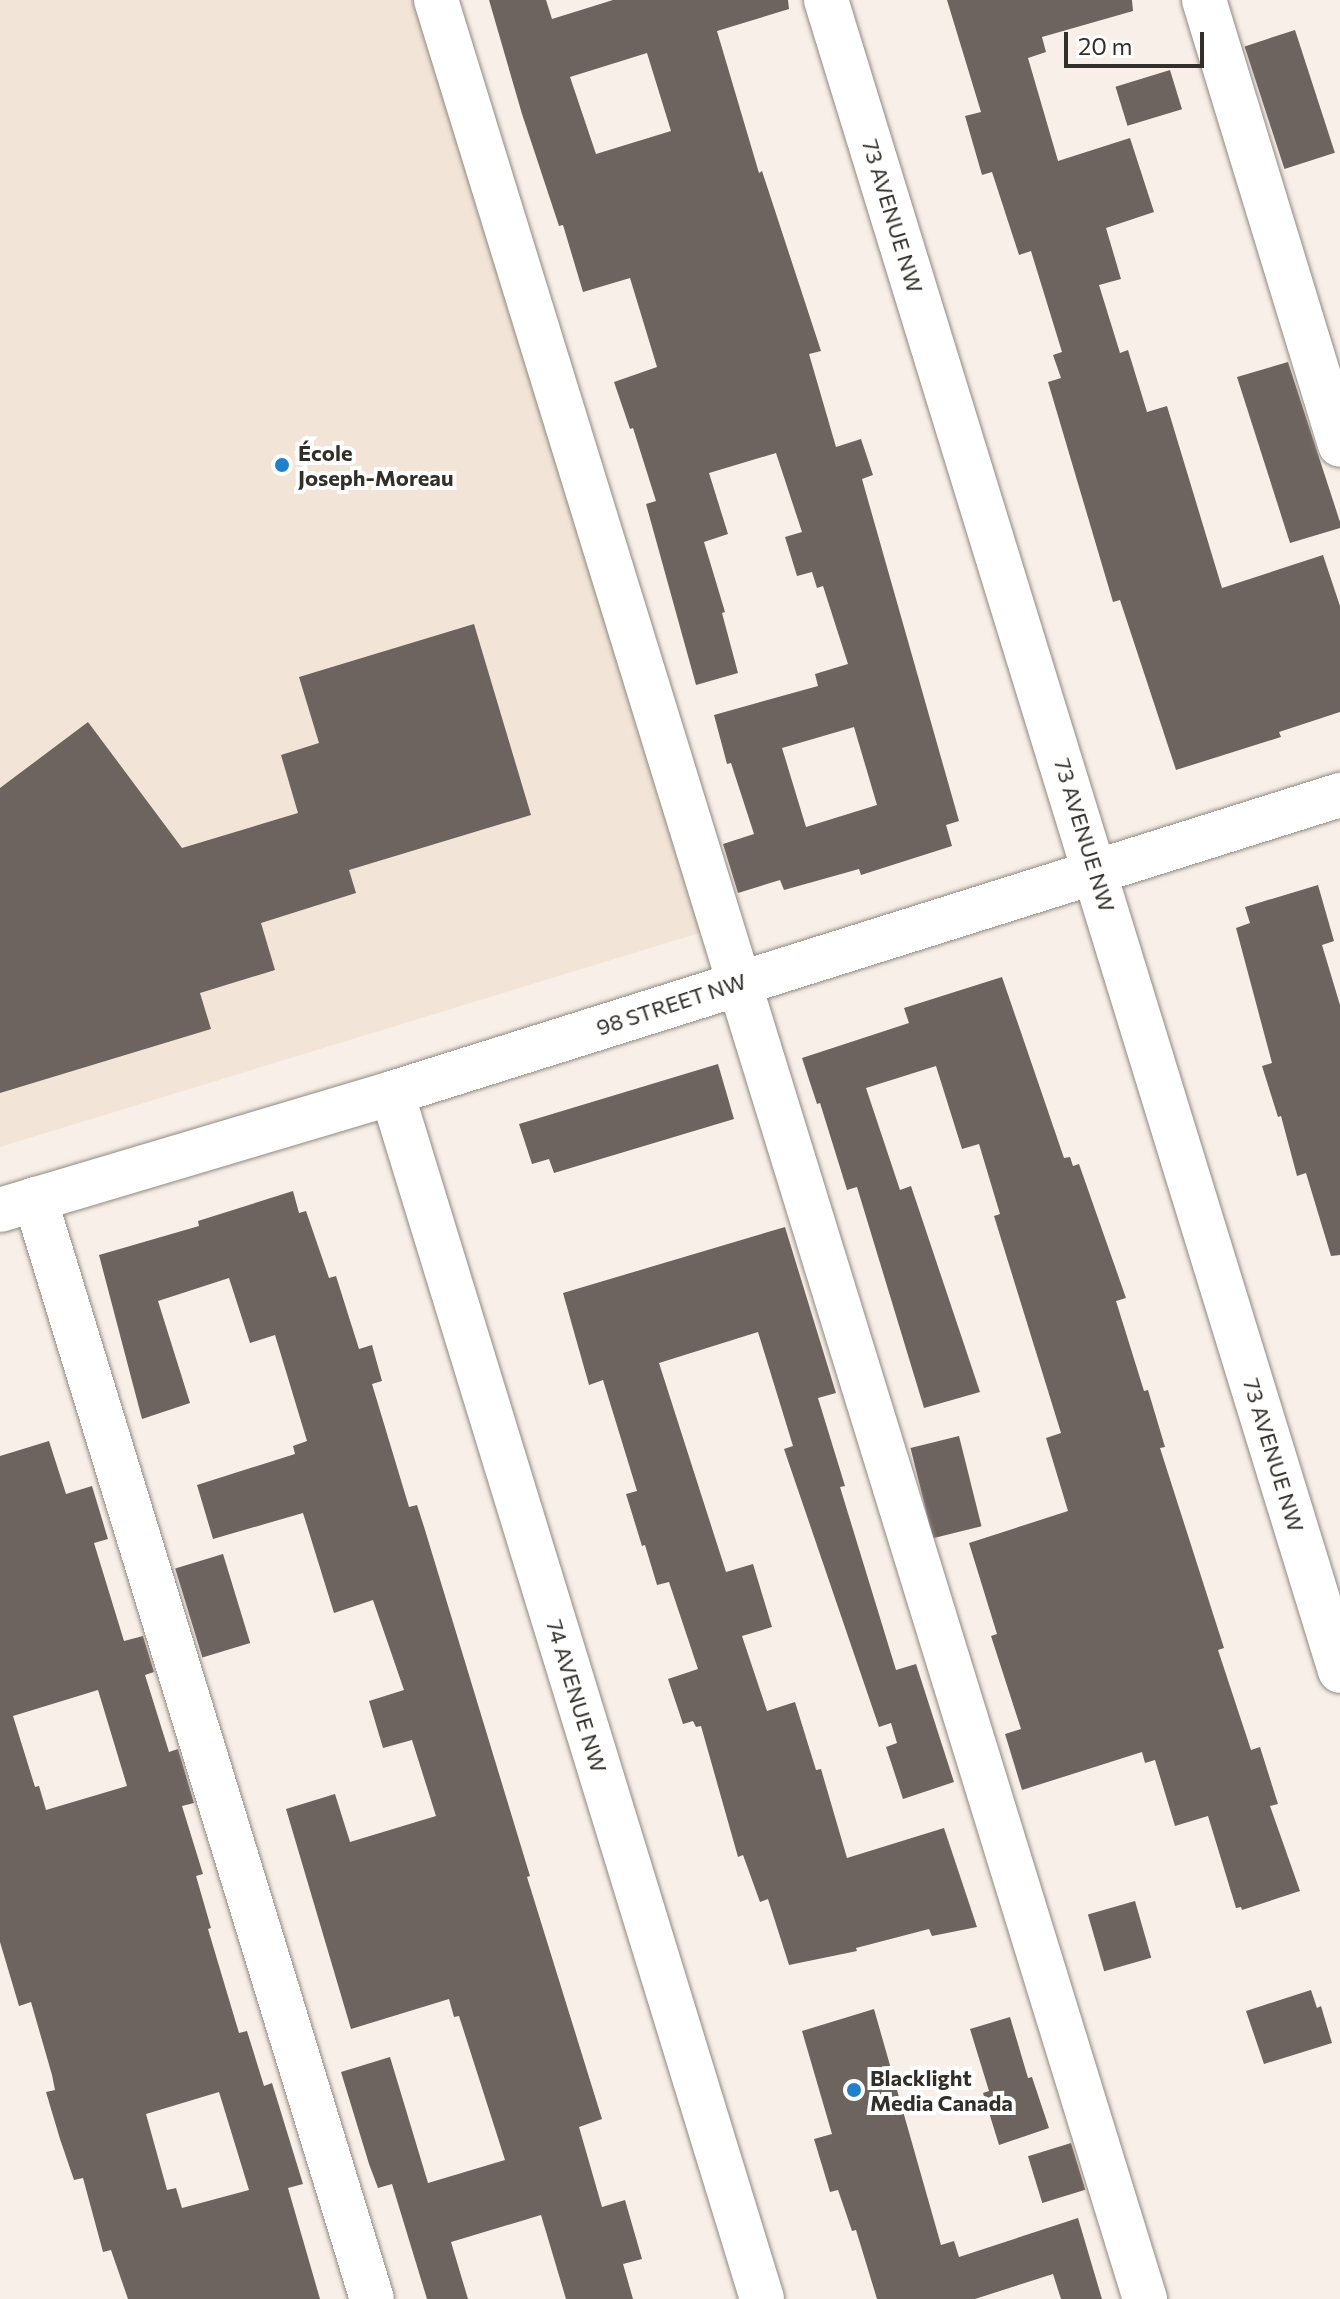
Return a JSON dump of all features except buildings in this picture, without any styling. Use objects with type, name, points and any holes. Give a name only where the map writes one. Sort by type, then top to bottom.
[{"type":"street","points":[[436,0],[1145,2299]]},
{"type":"street","name":"73 AVENUE NW","points":[[826,0],[1340,1671]]},
{"type":"street","points":[[1204,0],[1340,445]]},
{"type":"street","name":"98 STREET NW","points":[[17,1204],[392,1093],[737,982],[1340,795]]},
{"type":"street","name":"74 AVENUE NW","points":[[392,1093],[762,2299]]},
{"type":"street","points":[[17,1204],[372,2299]]},
{"type":"shaded area","name":"École Joseph-Moreau","points":[[0,0],[421,0],[706,931],[0,1147]]},
{"type":"place","name":"École Joseph-Moreau","points":[[282,465]]},
{"type":"place","name":"Blacklight Media Canada","points":[[854,2090]]}]
